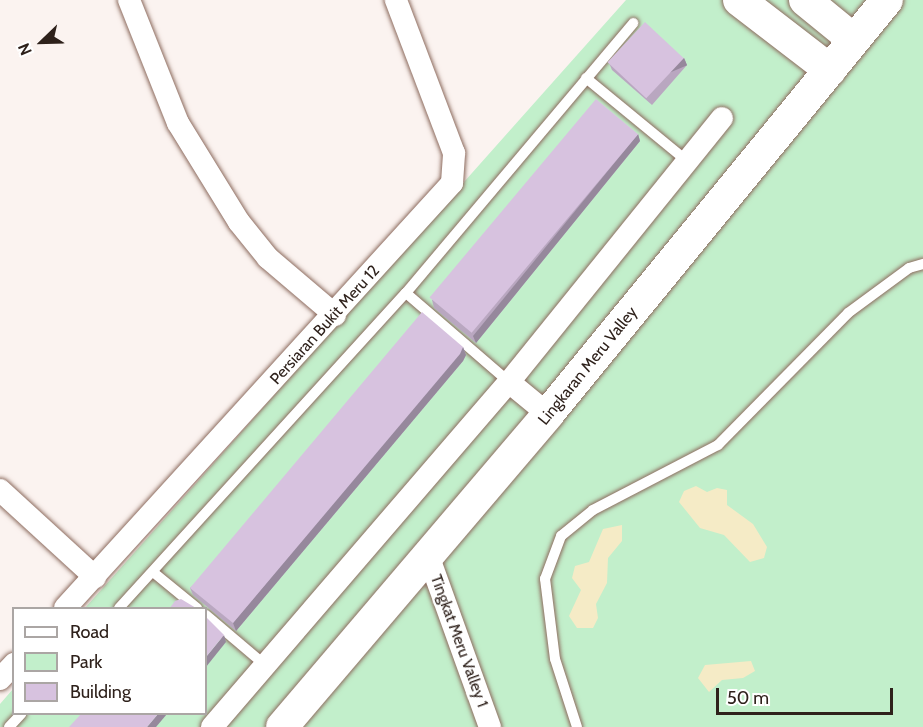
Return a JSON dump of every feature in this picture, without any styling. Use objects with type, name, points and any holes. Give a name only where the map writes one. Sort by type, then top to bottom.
[{"type":"street","points":[[129,0],[178,123],[239,222],[268,258],[335,315]]},
{"type":"street","name":"Persiaran Bukit Meru 12","points":[[67,607],[445,192],[456,169],[450,138],[396,0]]},
{"type":"street","points":[[740,0],[830,70]]},
{"type":"street","points":[[805,0],[854,40]]},
{"type":"street","name":"Lingkaran Meru Valley","points":[[282,727],[548,414],[887,0]]},
{"type":"street","points":[[212,727],[509,382],[722,118]]},
{"type":"street","points":[[509,382],[548,414]]},
{"type":"street","points":[[0,490],[94,577]]},
{"type":"street","name":"Tingkat Meru Valley 1","points":[[428,555],[490,727]]},
{"type":"street","points":[[0,679],[12,666]]},
{"type":"lane","points":[[121,607],[406,293],[633,23]]},
{"type":"lane","points":[[585,78],[687,161]]},
{"type":"lane","points":[[577,727],[555,659],[545,579],[561,536],[593,510],[718,445],[848,313],[909,268],[923,264]]},
{"type":"lane","points":[[406,293],[509,382]]},
{"type":"lane","points":[[153,572],[195,607]]},
{"type":"lane","points":[[207,616],[264,665]]},
{"type":"lane","points":[[9,727],[20,715]]},
{"type":"green space","points":[[626,0],[923,0],[923,727],[0,727],[0,704],[12,690],[12,715],[207,715],[207,607],[86,607]]},
{"type":"sand","points":[[696,486],[707,492],[717,488],[727,490],[727,505],[753,524],[767,547],[764,558],[750,562],[724,535],[700,528],[679,502],[684,491]]},
{"type":"sand","points":[[622,525],[622,541],[608,558],[607,583],[596,604],[598,618],[593,628],[577,628],[569,616],[581,590],[572,578],[575,566],[589,562],[603,529]]},
{"type":"sand","points":[[751,661],[755,671],[743,678],[722,680],[709,692],[698,678],[705,665]]},
{"type":"building","points":[[645,22],[684,58],[646,98],[607,62]]},
{"type":"building","points":[[596,99],[638,134],[472,333],[430,297]]},
{"type":"building","points":[[422,312],[463,347],[460,354],[233,623],[190,588]]},
{"type":"building","points":[[181,599],[194,607],[170,607],[175,601]]},
{"type":"building","points":[[207,618],[224,635],[207,656]]},
{"type":"building","points":[[80,715],[157,715],[147,727],[69,727]]}]
